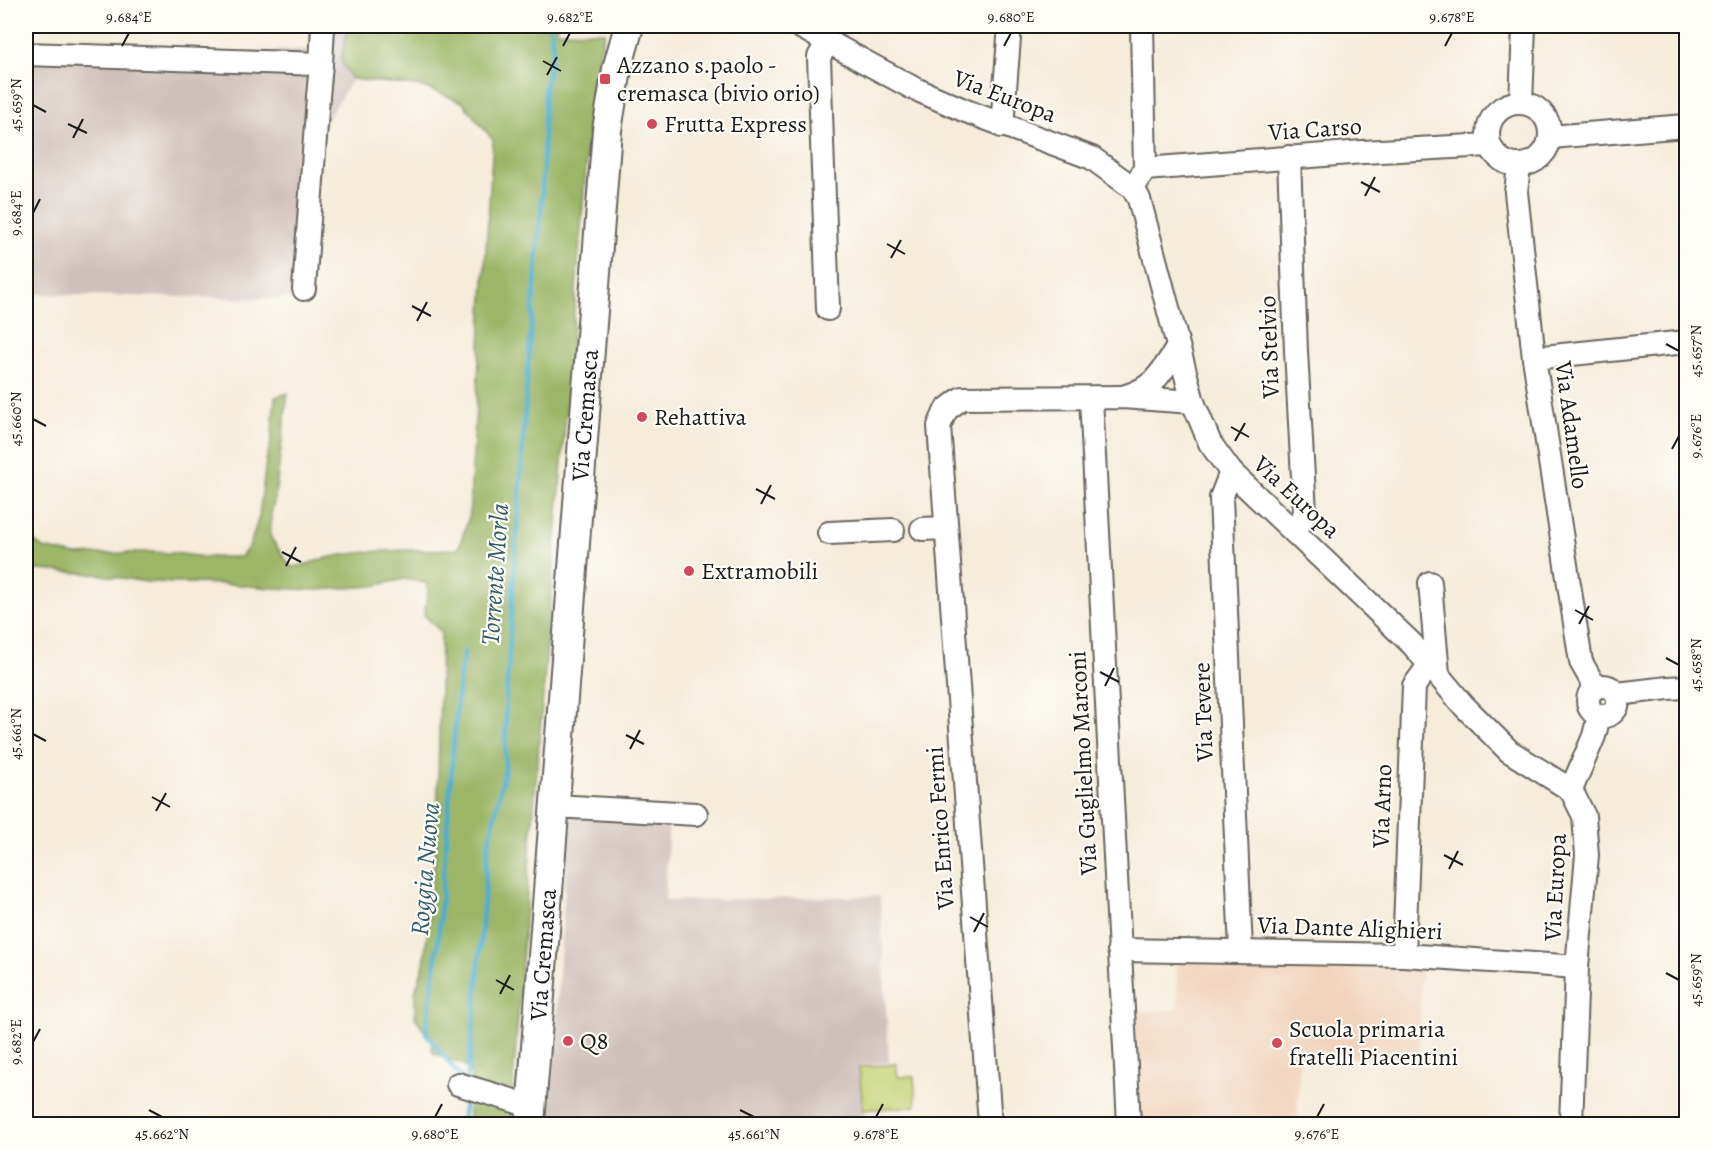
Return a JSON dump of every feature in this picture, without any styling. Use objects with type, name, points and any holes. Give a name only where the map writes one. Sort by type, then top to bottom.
[{"type":"main road","name":"Via Cremasca","points":[[530,1115],[607,130],[617,69],[629,26]]},
{"type":"street","points":[[304,289],[323,26]]},
{"type":"street","name":"Via Europa","points":[[799,26],[913,88],[1002,126],[1092,158],[1133,188],[1139,200],[1193,402],[1210,442],[1231,472],[1412,644],[1464,706],[1509,751],[1571,790],[1584,816],[1587,855],[1578,967],[1571,1125]]},
{"type":"street","points":[[1002,126],[1010,26]]},
{"type":"street","points":[[1133,188],[1145,169],[1142,26]]},
{"type":"street","points":[[1521,103],[1524,26]]},
{"type":"street","points":[[828,42],[819,57],[828,309]]},
{"type":"street","points":[[26,54],[321,64]]},
{"type":"street","points":[[1521,103],[1539,110],[1550,127],[1550,137],[1544,154],[1528,164],[1519,165],[1501,160],[1489,145],[1487,134],[1489,124],[1501,108],[1521,103]]},
{"type":"street","points":[[1550,137],[1686,126]]},
{"type":"street","name":"Via Carso","points":[[1145,169],[1289,157],[1489,145]]},
{"type":"street","name":"Via Stelvio","points":[[1289,157],[1305,513],[1294,532]]},
{"type":"street","name":"Via Adamello","points":[[1519,165],[1516,192],[1534,358],[1581,662],[1595,687]]},
{"type":"street","points":[[1534,358],[1686,342]]},
{"type":"street","name":"Via Enrico Fermi","points":[[1122,397],[1138,392],[1155,381],[1178,347]]},
{"type":"street","name":"Via Enrico Fermi","points":[[990,1125],[939,426],[946,410],[962,399],[1122,397],[1193,402]]},
{"type":"street","name":"Via Guglielmo Marconi","points":[[1091,398],[1129,1125]]},
{"type":"street","name":"Via Tevere","points":[[1231,472],[1221,498],[1241,951]]},
{"type":"street","points":[[922,529],[946,528]]},
{"type":"street","points":[[829,533],[893,530]]},
{"type":"street","points":[[1430,583],[1434,669]]},
{"type":"street","name":"Via Arno","points":[[1404,955],[1414,686],[1434,669]]},
{"type":"street","points":[[1608,686],[1617,694],[1618,706],[1610,714],[1599,716],[1589,708],[1588,697],[1595,687],[1608,686]]},
{"type":"street","points":[[1617,694],[1686,687]]},
{"type":"street","points":[[1571,790],[1594,736],[1599,716]]},
{"type":"street","points":[[555,806],[696,814]]},
{"type":"street","name":"Via Dante Alighieri","points":[[1119,950],[1404,955],[1578,967]]},
{"type":"street","name":"Via Cremasca","points":[[458,1084],[492,1094],[530,1115]]},
{"type":"shaded area","points":[[311,26],[348,26],[341,61],[352,79],[323,127],[307,298],[26,294],[26,46],[225,54],[309,49]]},
{"type":"shaded area","points":[[570,814],[669,820],[665,901],[880,896],[889,1062],[859,1065],[865,1124],[549,1124]]},
{"type":"shaded area","name":"Scuola primaria fratelli Piacentini","points":[[1176,961],[1421,969],[1419,1060],[1300,1056],[1297,1124],[1140,1124],[1134,1012],[1178,1009]]},
{"type":"green space","points":[[348,26],[558,26],[557,31],[605,32],[593,80],[510,1124],[468,1124],[472,1075],[463,1064],[433,1053],[431,1040],[415,1017],[415,992],[424,964],[437,834],[441,632],[424,615],[428,591],[426,583],[404,579],[373,586],[317,590],[229,584],[147,582],[95,574],[26,569],[26,535],[43,548],[77,555],[149,552],[204,557],[241,557],[250,545],[259,517],[266,461],[271,442],[275,397],[288,393],[271,514],[271,538],[291,567],[359,553],[458,549],[469,517],[493,140],[462,102],[423,87],[352,79],[341,61]]},
{"type":"green space","points":[[26,337],[31,363],[26,401]]},
{"type":"green space","points":[[896,1064],[898,1077],[914,1076],[916,1106],[863,1110],[859,1067]]},
{"type":"waterway","name":"Torrente Morla","points":[[467,1081],[475,1014],[488,847],[505,769],[506,699],[527,380],[542,198],[545,89],[553,49],[550,26]]},
{"type":"waterway","name":"Roggia Nuova","points":[[461,1078],[426,1033],[438,942],[458,690],[464,652]]},
{"type":"waterway","name":"Torrente Morla","points":[[462,1124],[466,1093]]},
{"type":"place","name":"Azzano s.paolo - cremasca (bivio orio)","points":[[605,79]]},
{"type":"place","name":"Frutta Express","points":[[652,124]]},
{"type":"place","name":"Rehattiva","points":[[642,417]]},
{"type":"place","name":"Extramobili","points":[[689,571]]},
{"type":"place","name":"Q8","points":[[568,1041]]},
{"type":"place","name":"Scuola primaria fratelli Piacentini","points":[[1277,1043]]}]
